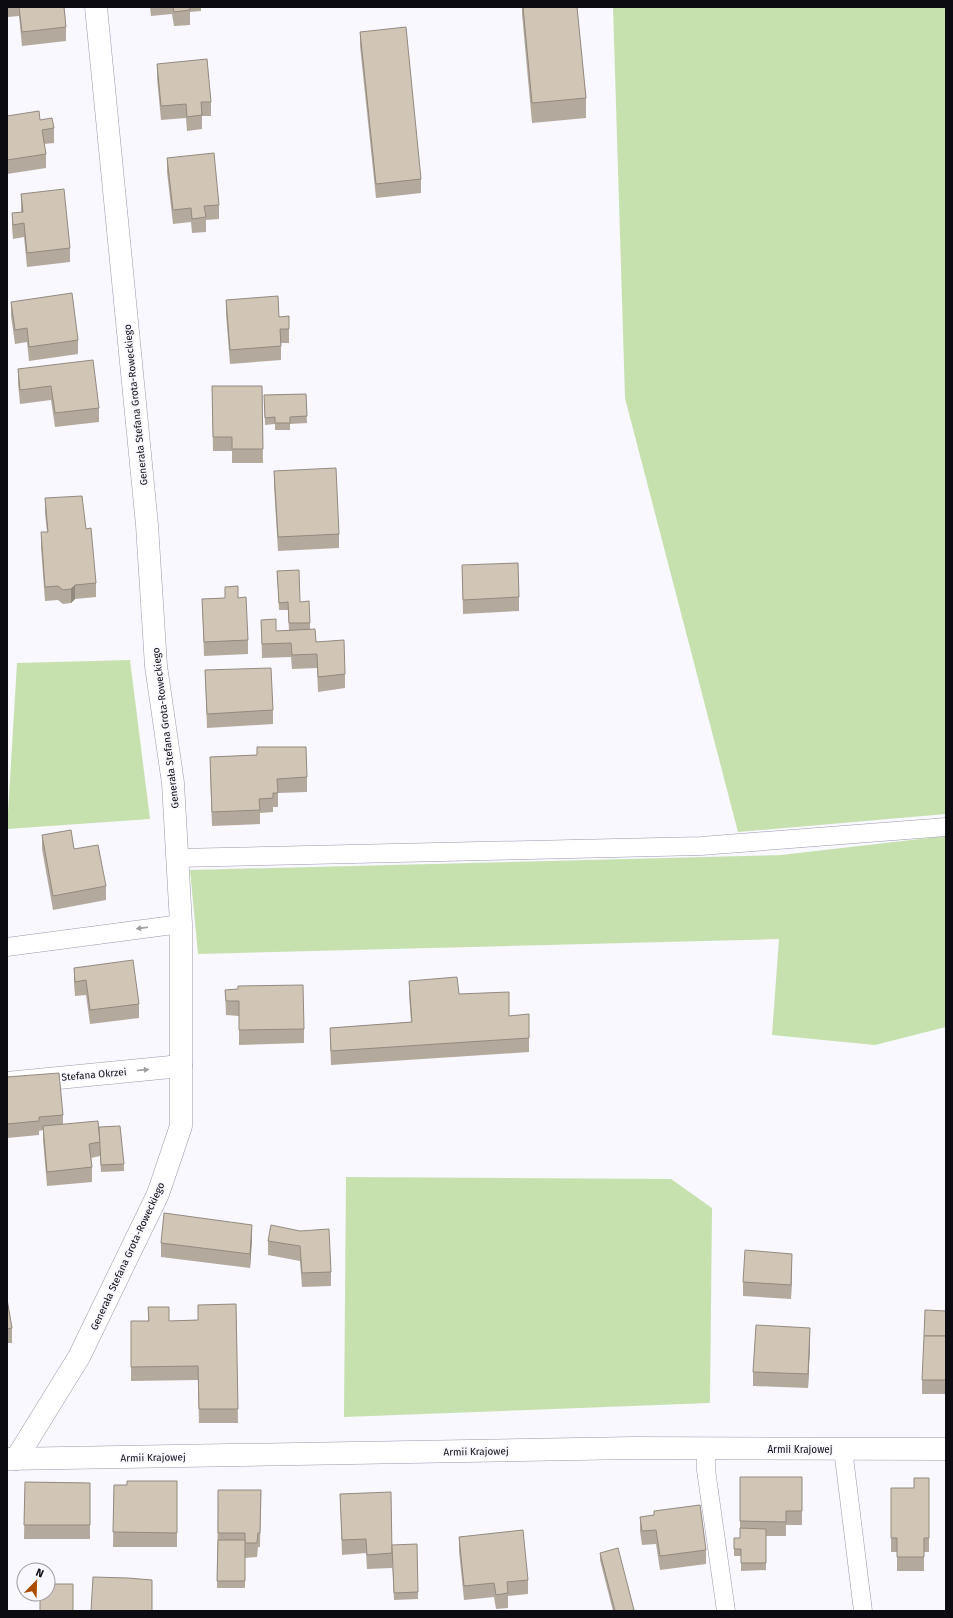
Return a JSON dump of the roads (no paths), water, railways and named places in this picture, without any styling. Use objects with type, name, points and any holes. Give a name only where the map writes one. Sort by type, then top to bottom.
[{"type":"street","name":"Generała Stefana Grota-Roweckiego","points":[[11,1459],[79,1357],[158,1194],[181,1126],[181,924],[173,783],[156,666],[146,517],[96,7]]},
{"type":"street","name":"Stefana Okrzei","points":[[7,1082],[181,1066]]},
{"type":"street","name":"Armii Krajowej","points":[[11,1459],[625,1448],[946,1449]]},
{"type":"lane","points":[[177,858],[701,846],[946,827]]},
{"type":"lane","points":[[7,947],[181,924]]},
{"type":"lane","points":[[706,1448],[706,1470],[726,1611]]},
{"type":"lane","points":[[843,1449],[863,1611]]}]
